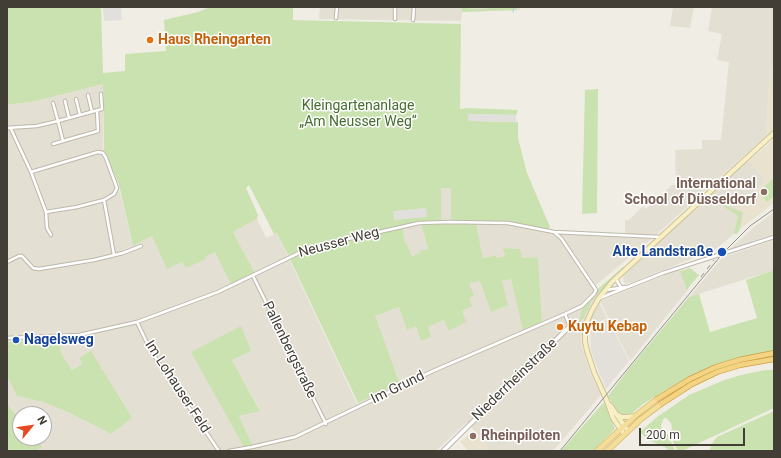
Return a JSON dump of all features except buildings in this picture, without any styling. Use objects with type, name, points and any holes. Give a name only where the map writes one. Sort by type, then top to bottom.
[{"type":"highway","points":[[657,399],[690,379],[716,367],[739,360],[774,353]]},
{"type":"highway","points":[[661,404],[692,384],[717,372],[740,365],[774,359]]},
{"type":"main road","points":[[626,432],[613,418],[586,351],[585,330],[592,310],[599,298],[616,278],[774,133]]},
{"type":"main road","points":[[597,451],[622,427],[657,399]]},
{"type":"main road","points":[[607,400],[616,413],[622,427]]},
{"type":"main road","points":[[607,451],[626,432],[661,404]]},
{"type":"main road","points":[[616,413],[621,417],[635,416]]},
{"type":"street","points":[[336,18],[337,7]]},
{"type":"street","points":[[395,7],[395,19]]},
{"type":"street","points":[[413,20],[414,7]]},
{"type":"street","points":[[51,235],[47,228],[46,212],[31,172],[9,129],[37,126],[102,109],[102,94]]},
{"type":"street","points":[[88,95],[92,112]]},
{"type":"street","points":[[76,99],[80,115]]},
{"type":"street","points":[[53,102],[63,141]]},
{"type":"street","points":[[65,102],[69,118]]},
{"type":"street","points":[[52,144],[98,131],[97,110]]},
{"type":"street","points":[[31,172],[98,152],[103,153],[106,158],[117,188],[114,194],[104,200],[77,207],[46,212]]},
{"type":"street","points":[[104,200],[114,255]]},
{"type":"street","name":"Neusser Weg","points":[[7,338],[79,335],[137,322],[218,292],[301,252],[348,238],[419,223],[508,223],[554,232],[661,237]]},
{"type":"street","points":[[554,232],[561,238],[596,289],[594,294],[582,306],[565,314]]},
{"type":"street","points":[[599,298],[670,271],[774,236]]},
{"type":"street","points":[[7,262],[22,256],[33,268],[38,269],[89,261],[141,246]]},
{"type":"street","name":"Pallenbergstraße","points":[[253,276],[326,424]]},
{"type":"street","points":[[616,278],[622,287]]},
{"type":"street","points":[[606,291],[628,287]]},
{"type":"street","name":"Im Grund","points":[[229,451],[252,448],[295,437],[326,424],[433,371],[565,314]]},
{"type":"street","name":"Niederrheinstraße","points":[[565,314],[570,327]]},
{"type":"street","name":"Im Lohauser Feld","points":[[137,322],[158,362],[218,451]]},
{"type":"street","name":"Niederrheinstraße","points":[[443,451],[570,327],[575,324],[586,324]]},
{"type":"street","name":"Niederrheinstraße","points":[[570,327],[585,330]]},
{"type":"shaded area","points":[[103,7],[121,7],[122,20],[104,21]]},
{"type":"shaded area","points":[[320,7],[520,7],[520,10],[462,12],[461,21],[319,19]]},
{"type":"shaded area","points":[[670,7],[694,7],[690,28],[670,26],[673,8]]},
{"type":"shaded area","points":[[712,7],[774,7],[774,67],[770,67],[766,136],[657,234],[596,285],[561,235],[625,235],[625,220],[629,220],[643,206],[646,209],[672,185],[676,185],[675,150],[702,149],[702,140],[721,140],[729,62],[717,60],[722,34],[708,31]]},
{"type":"shaded area","name":"International School of Düsseldorf","points":[[770,67],[774,67],[774,129],[766,136]]},
{"type":"shaded area","points":[[101,83],[103,84],[103,148],[118,185],[133,246],[152,236],[183,262],[186,268],[206,258],[205,256],[215,252],[255,273],[233,232],[257,219],[266,238],[277,233],[357,404],[400,383],[374,316],[399,307],[407,329],[416,326],[421,341],[431,337],[427,327],[445,320],[449,331],[456,327],[469,298],[469,283],[480,280],[492,311],[502,281],[511,279],[524,332],[542,324],[538,257],[522,258],[504,248],[505,256],[496,258],[495,255],[483,258],[476,223],[515,225],[551,233],[559,238],[592,285],[597,296],[586,315],[581,337],[582,347],[590,372],[601,395],[553,451],[490,451],[486,444],[467,422],[436,451],[36,451],[40,446],[52,446],[52,406],[12,406],[12,410],[7,404],[7,377],[17,396],[43,402],[63,410],[111,434],[132,418],[79,358],[82,364],[72,370],[61,353],[60,339],[7,342],[7,105],[31,102]],"holes":[[[251,350],[232,360],[260,410],[239,416],[253,446],[191,352]]]},
{"type":"shaded area","points":[[468,114],[516,115],[516,122],[471,121],[468,120]]},
{"type":"shaded area","name":"International School of Düsseldorf","points":[[774,139],[774,203],[740,229],[743,212],[735,209],[766,181],[749,161]]},
{"type":"shaded area","points":[[749,161],[766,181],[736,208],[743,212],[740,229],[716,249],[631,283],[625,284],[623,280],[624,275],[744,163]]},
{"type":"shaded area","points":[[441,188],[451,188],[451,221],[441,221]]},
{"type":"shaded area","points":[[426,208],[427,217],[394,220],[393,211]]},
{"type":"shaded area","points":[[774,212],[774,234],[730,249],[753,228]]},
{"type":"shaded area","points":[[421,224],[428,249],[420,251],[420,253],[412,256],[404,239],[403,228]]},
{"type":"shaded area","points":[[774,240],[774,270],[689,297],[723,257]]},
{"type":"shaded area","points":[[680,269],[687,291],[630,361],[600,301]]},
{"type":"shaded area","points":[[599,302],[607,318],[591,326],[589,324],[592,314]]},
{"type":"shaded area","points":[[608,319],[629,361],[606,389],[591,350],[590,329]]},
{"type":"shaded area","name":"Rheinpiloten","points":[[473,430],[486,444],[490,451],[469,451],[460,442]]},
{"type":"green space","name":"Kleingartenanlage „Am Neusser Weg“","points":[[7,7],[101,7],[103,73],[125,71],[125,54],[166,51],[164,20],[198,12],[210,7],[293,7],[293,20],[461,24],[460,109],[518,110],[516,115],[469,114],[471,121],[518,122],[518,138],[527,173],[550,227],[547,230],[508,222],[451,221],[451,188],[441,188],[441,221],[391,228],[336,241],[288,255],[277,233],[274,234],[249,185],[246,188],[258,215],[257,219],[233,232],[255,273],[231,284],[215,252],[206,256],[206,259],[186,268],[182,262],[167,269],[152,236],[133,246],[119,185],[104,150],[103,84],[31,102],[7,105]]},
{"type":"green space","points":[[462,7],[469,7],[469,9],[485,9],[488,7],[517,7],[517,10],[462,12]]},
{"type":"green space","points":[[598,89],[597,213],[582,214],[585,90]]},
{"type":"green space","points":[[774,178],[774,196],[767,202],[758,192]]},
{"type":"green space","points":[[717,194],[731,208],[743,212],[740,229],[737,234],[734,234],[738,216],[720,202],[721,200],[716,195]]},
{"type":"green space","points":[[476,223],[483,258],[496,255],[496,258],[505,256],[503,248],[520,249],[522,258],[538,257],[542,322],[523,330],[511,279],[502,281],[508,305],[491,312],[480,281],[469,283],[474,296],[469,298],[472,306],[462,311],[466,322],[449,331],[444,320],[428,327],[431,337],[421,341],[416,326],[407,330],[399,307],[375,316],[400,384],[358,403],[290,259],[300,254],[335,243],[403,228],[404,239],[412,256],[420,253],[419,251],[428,249],[421,224]]},
{"type":"green space","points":[[623,267],[624,268],[591,302],[584,318],[579,321],[583,306],[595,296],[599,288]]},
{"type":"green space","points":[[690,268],[699,275],[687,291],[680,271]]},
{"type":"green space","points":[[774,270],[774,351],[738,358],[703,370],[667,389],[643,404],[630,415],[619,414],[608,396],[689,297],[699,294],[710,332],[757,318],[746,280]]},
{"type":"green space","points":[[241,326],[251,351],[232,360],[260,411],[239,416],[253,446],[244,447],[191,352]]},
{"type":"green space","points":[[60,339],[61,353],[72,370],[82,364],[79,358],[91,351],[132,418],[111,434],[63,410],[43,402],[17,396],[7,377],[7,342]]},
{"type":"green space","points":[[765,370],[774,370],[774,408],[682,451],[677,450],[669,432],[672,429],[671,423],[666,418],[664,418],[661,425],[662,431],[667,433],[675,451],[670,451],[663,446],[648,440],[640,432],[657,417],[689,395],[722,381]]},
{"type":"green space","points":[[604,402],[615,429],[593,451],[561,451]]},
{"type":"green space","points":[[7,404],[12,410],[12,446],[42,447],[36,451],[7,451]]},
{"type":"green space","points":[[774,411],[774,451],[709,451],[717,437]]},
{"type":"waterway","points":[[513,12],[514,7]]},
{"type":"tram line","points":[[560,451],[723,253],[750,226],[774,209]]},
{"type":"railway","points":[[701,277],[714,260]]},
{"type":"place","name":"Haus Rheingarten","points":[[150,40]]},
{"type":"place","name":"International School of Düsseldorf","points":[[764,192]]},
{"type":"place","name":"Alte Landstraße","points":[[722,252]]},
{"type":"place","name":"Kuytu Kebap","points":[[560,327]]},
{"type":"place","name":"Nagelsweg","points":[[16,340]]},
{"type":"place","name":"Rheinpiloten","points":[[473,436]]}]
